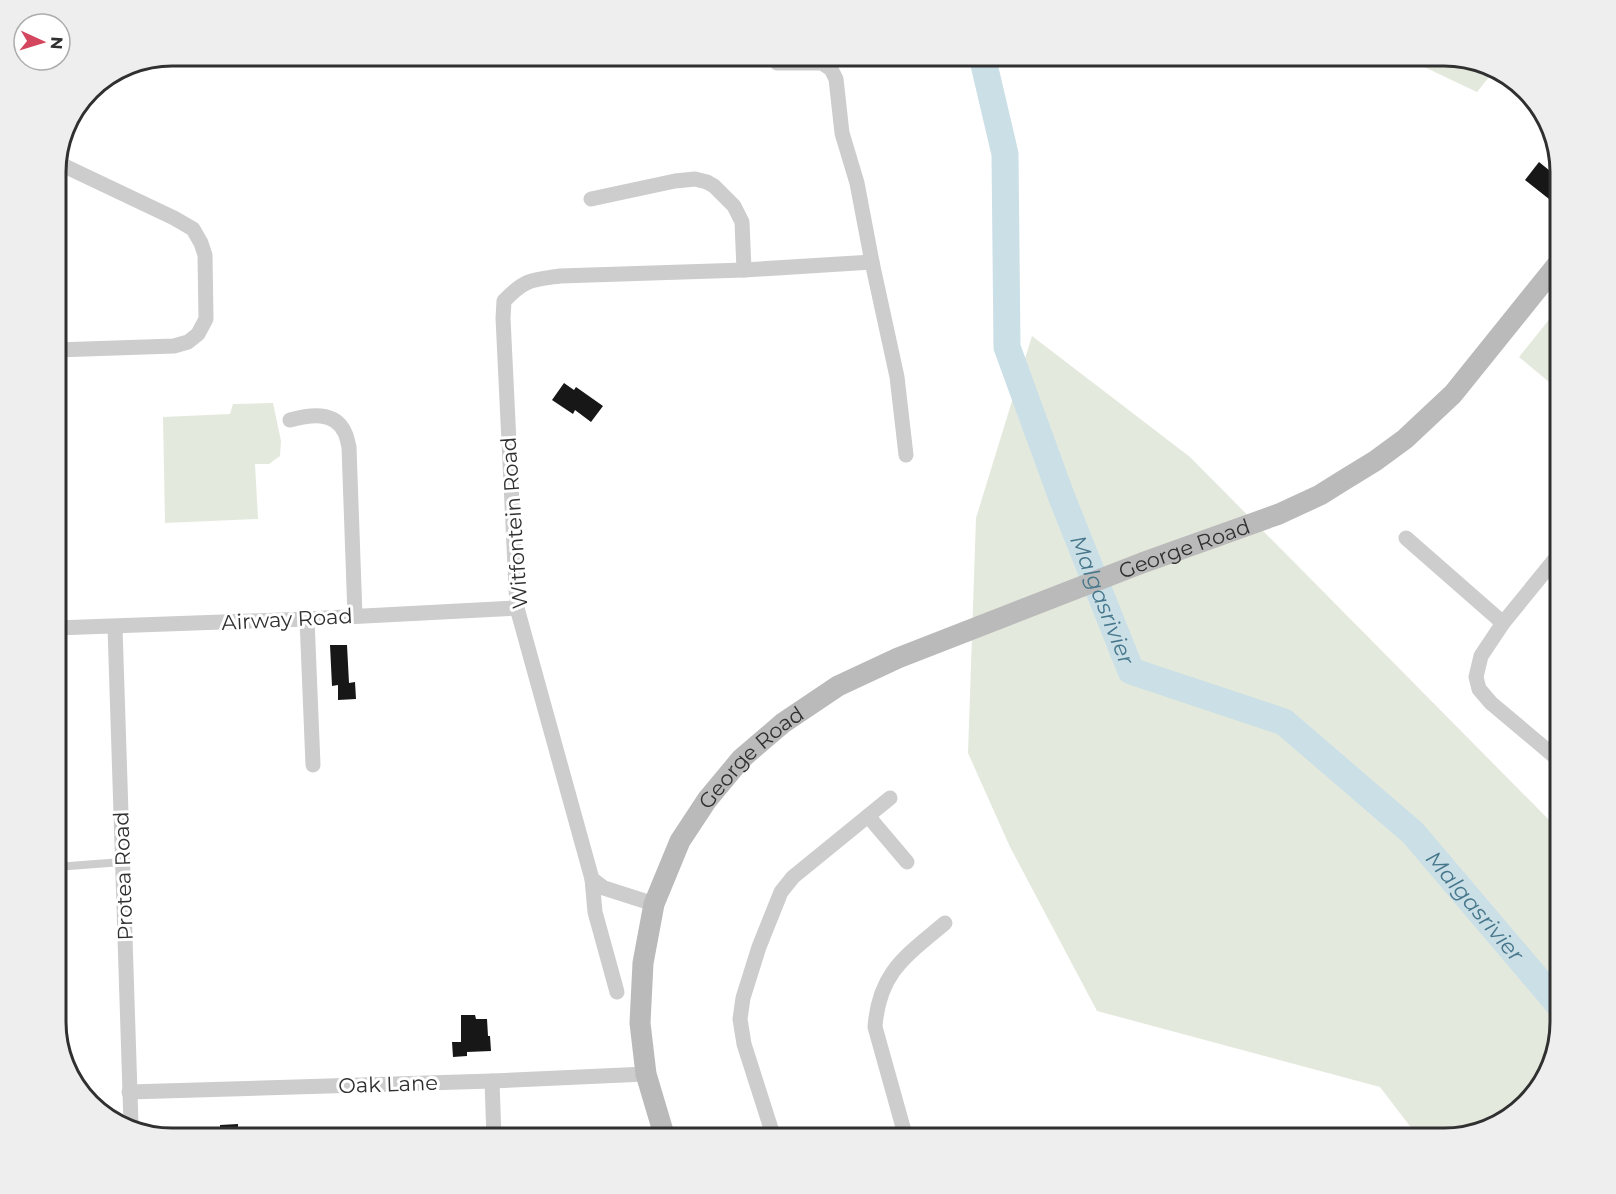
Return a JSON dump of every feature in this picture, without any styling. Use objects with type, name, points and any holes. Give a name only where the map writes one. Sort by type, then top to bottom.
[{"type":"main road","name":"George Road","points":[[654,904],[680,841],[706,800],[741,759],[783,723],[838,686],[898,658],[1142,563],[1298,506],[1344,480],[1392,449],[1453,393],[1550,273]]},
{"type":"main road","points":[[654,904],[643,963],[640,1023],[646,1074],[662,1128]]},
{"type":"street","points":[[826,66],[831,69],[836,79],[842,133],[857,183],[897,377],[906,455]]},
{"type":"street","points":[[66,167],[193,229],[205,255],[206,319],[198,334],[188,342],[174,346],[66,350]]},
{"type":"street","points":[[591,199],[675,181],[695,179],[714,186],[734,206],[742,222],[744,270],[872,262]]},
{"type":"street","name":"Witfontein Road","points":[[617,992],[595,912],[592,879],[517,608],[504,301],[522,284],[542,278],[744,270]]},
{"type":"street","points":[[290,420],[315,414],[326,416],[338,423],[346,433],[355,616]]},
{"type":"street","points":[[1406,538],[1503,623]]},
{"type":"street","points":[[1550,565],[1503,623],[1481,656],[1476,677],[1479,689],[1491,703],[1550,753]]},
{"type":"street","name":"Airway Road","points":[[66,628],[517,608]]},
{"type":"street","points":[[307,619],[313,765]]},
{"type":"street","name":"Protea Road","points":[[115,627],[130,1119]]},
{"type":"street","points":[[771,1128],[744,1044],[740,1019],[743,998],[759,947],[781,892],[793,877],[890,798]]},
{"type":"street","points":[[868,816],[907,862]]},
{"type":"street","points":[[592,879],[604,888],[654,904]]},
{"type":"street","points":[[903,1128],[875,1027],[875,1015],[886,982],[900,960],[945,923]]},
{"type":"street","name":"Oak Lane","points":[[129,1092],[646,1074]]},
{"type":"street","points":[[492,1081],[494,1128]]},
{"type":"lane","points":[[66,866],[122,862]]},
{"type":"shaded area","points":[[1422,66],[1465,68],[1489,76],[1477,92]]},
{"type":"shaded area","points":[[1550,318],[1550,383],[1519,357]]},
{"type":"shaded area","points":[[1032,336],[1190,457],[1550,821],[1549,1036],[1539,1069],[1519,1097],[1491,1117],[1465,1126],[1411,1128],[1380,1087],[1097,1011],[1010,847],[968,753],[976,518]]},
{"type":"shaded area","points":[[273,403],[281,441],[280,456],[269,464],[255,464],[258,519],[165,523],[163,417],[230,414],[233,404]]},
{"type":"building","points":[[1539,162],[1550,171],[1549,199],[1525,180]]},
{"type":"building","points":[[564,383],[574,390],[576,387],[603,406],[591,422],[575,410],[573,414],[552,400]]},
{"type":"building","points":[[330,645],[347,645],[349,683],[355,682],[356,699],[338,700],[338,685],[332,686]]},
{"type":"building","points":[[461,1015],[475,1015],[476,1019],[487,1019],[491,1051],[467,1052],[467,1056],[453,1057],[452,1042],[461,1042]]},
{"type":"building","points":[[238,1124],[238,1128],[220,1128],[220,1125]]},
{"type":"waterway","name":"Malgasrivier","points":[[984,66],[1005,154],[1007,347],[1062,498],[1131,671],[1284,722],[1413,833],[1550,994]]}]
